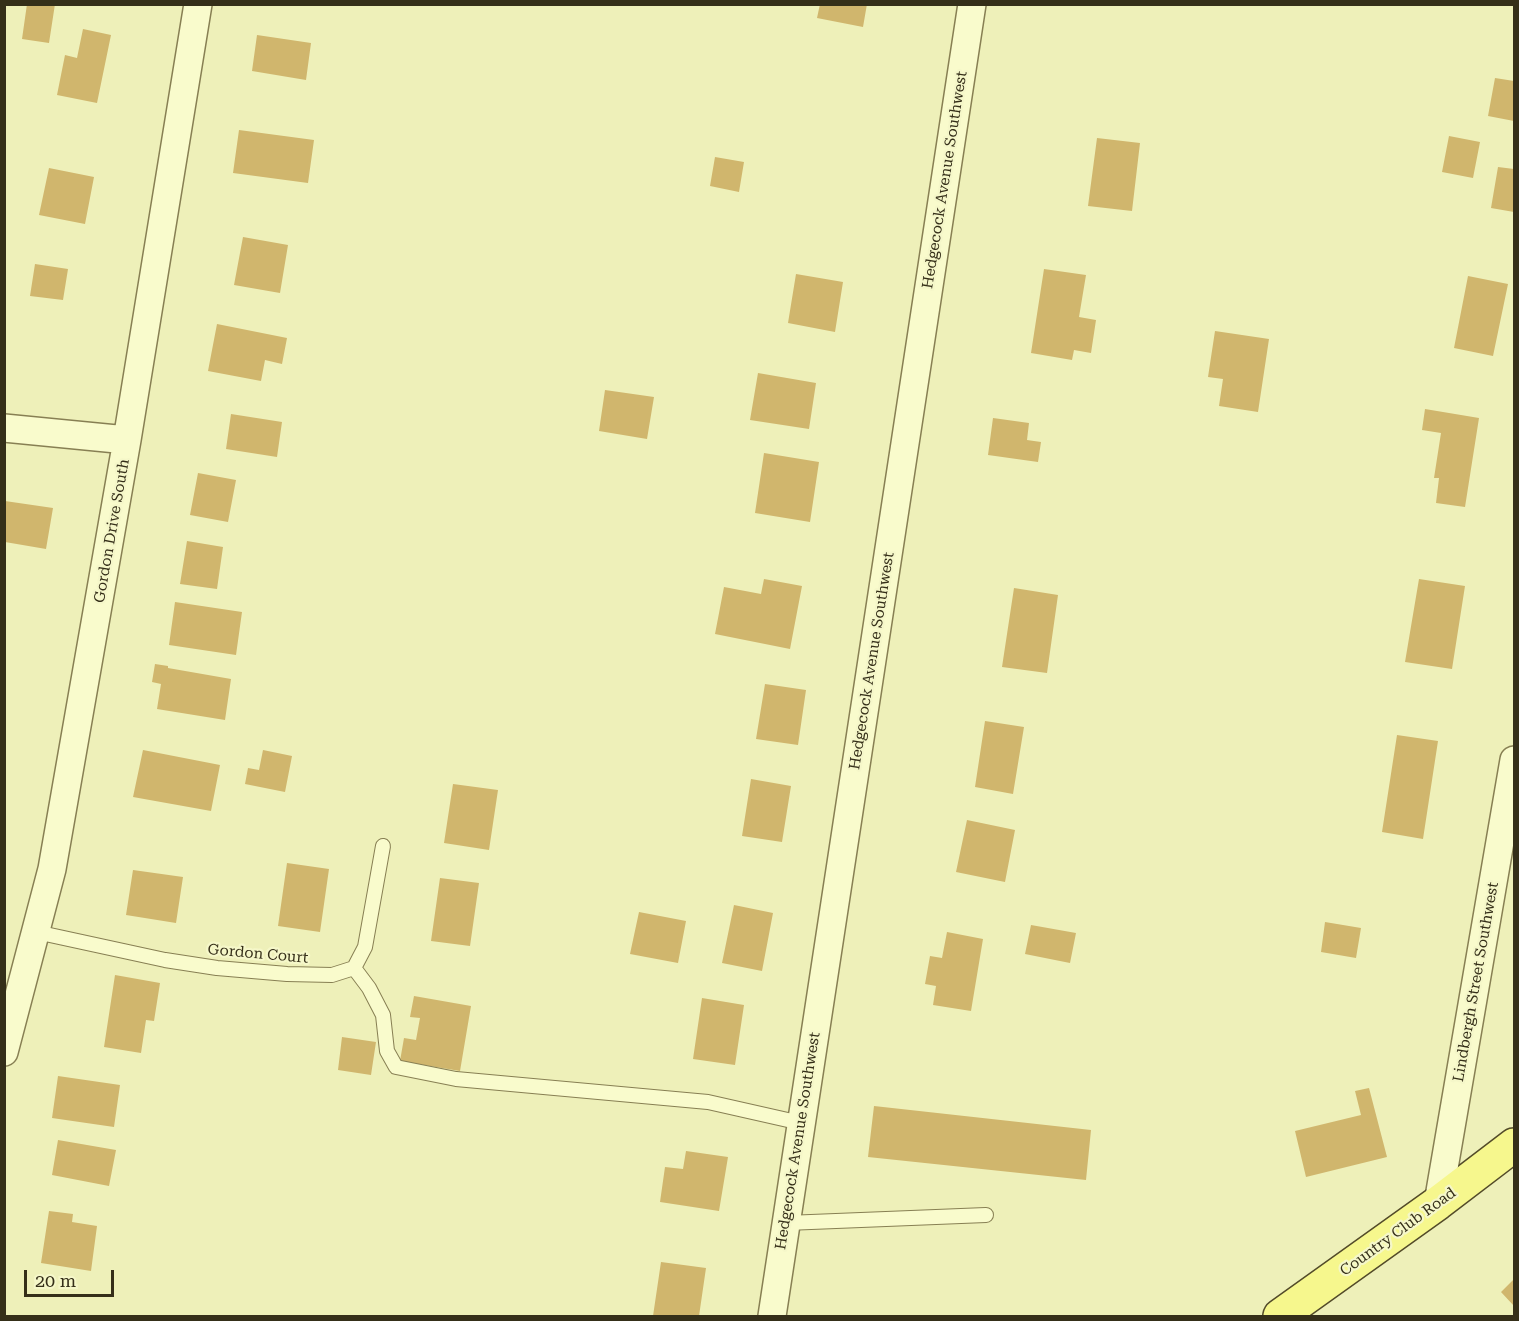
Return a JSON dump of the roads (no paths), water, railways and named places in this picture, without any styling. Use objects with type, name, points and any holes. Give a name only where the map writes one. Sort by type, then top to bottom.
[{"type":"main road","name":"Country Club Road","points":[[1280,1317],[1515,1145]]},
{"type":"street","name":"Gordon Drive South","points":[[4,1052],[52,868],[127,440],[198,4]]},
{"type":"street","name":"Hedgecock Avenue Southwest","points":[[772,1317],[972,4]]},
{"type":"street","points":[[4,428],[127,440]]},
{"type":"street","name":"Lindbergh Street Southwest","points":[[1438,1203],[1515,760]]},
{"type":"lane","points":[[383,846],[365,947],[354,968],[369,988],[383,1015],[387,1051],[396,1067],[456,1079],[708,1102],[801,1123]]},
{"type":"lane","name":"Gordon Court","points":[[36,933],[165,960],[217,968],[332,975],[354,968]]},
{"type":"lane","points":[[786,1223],[986,1215]]}]
